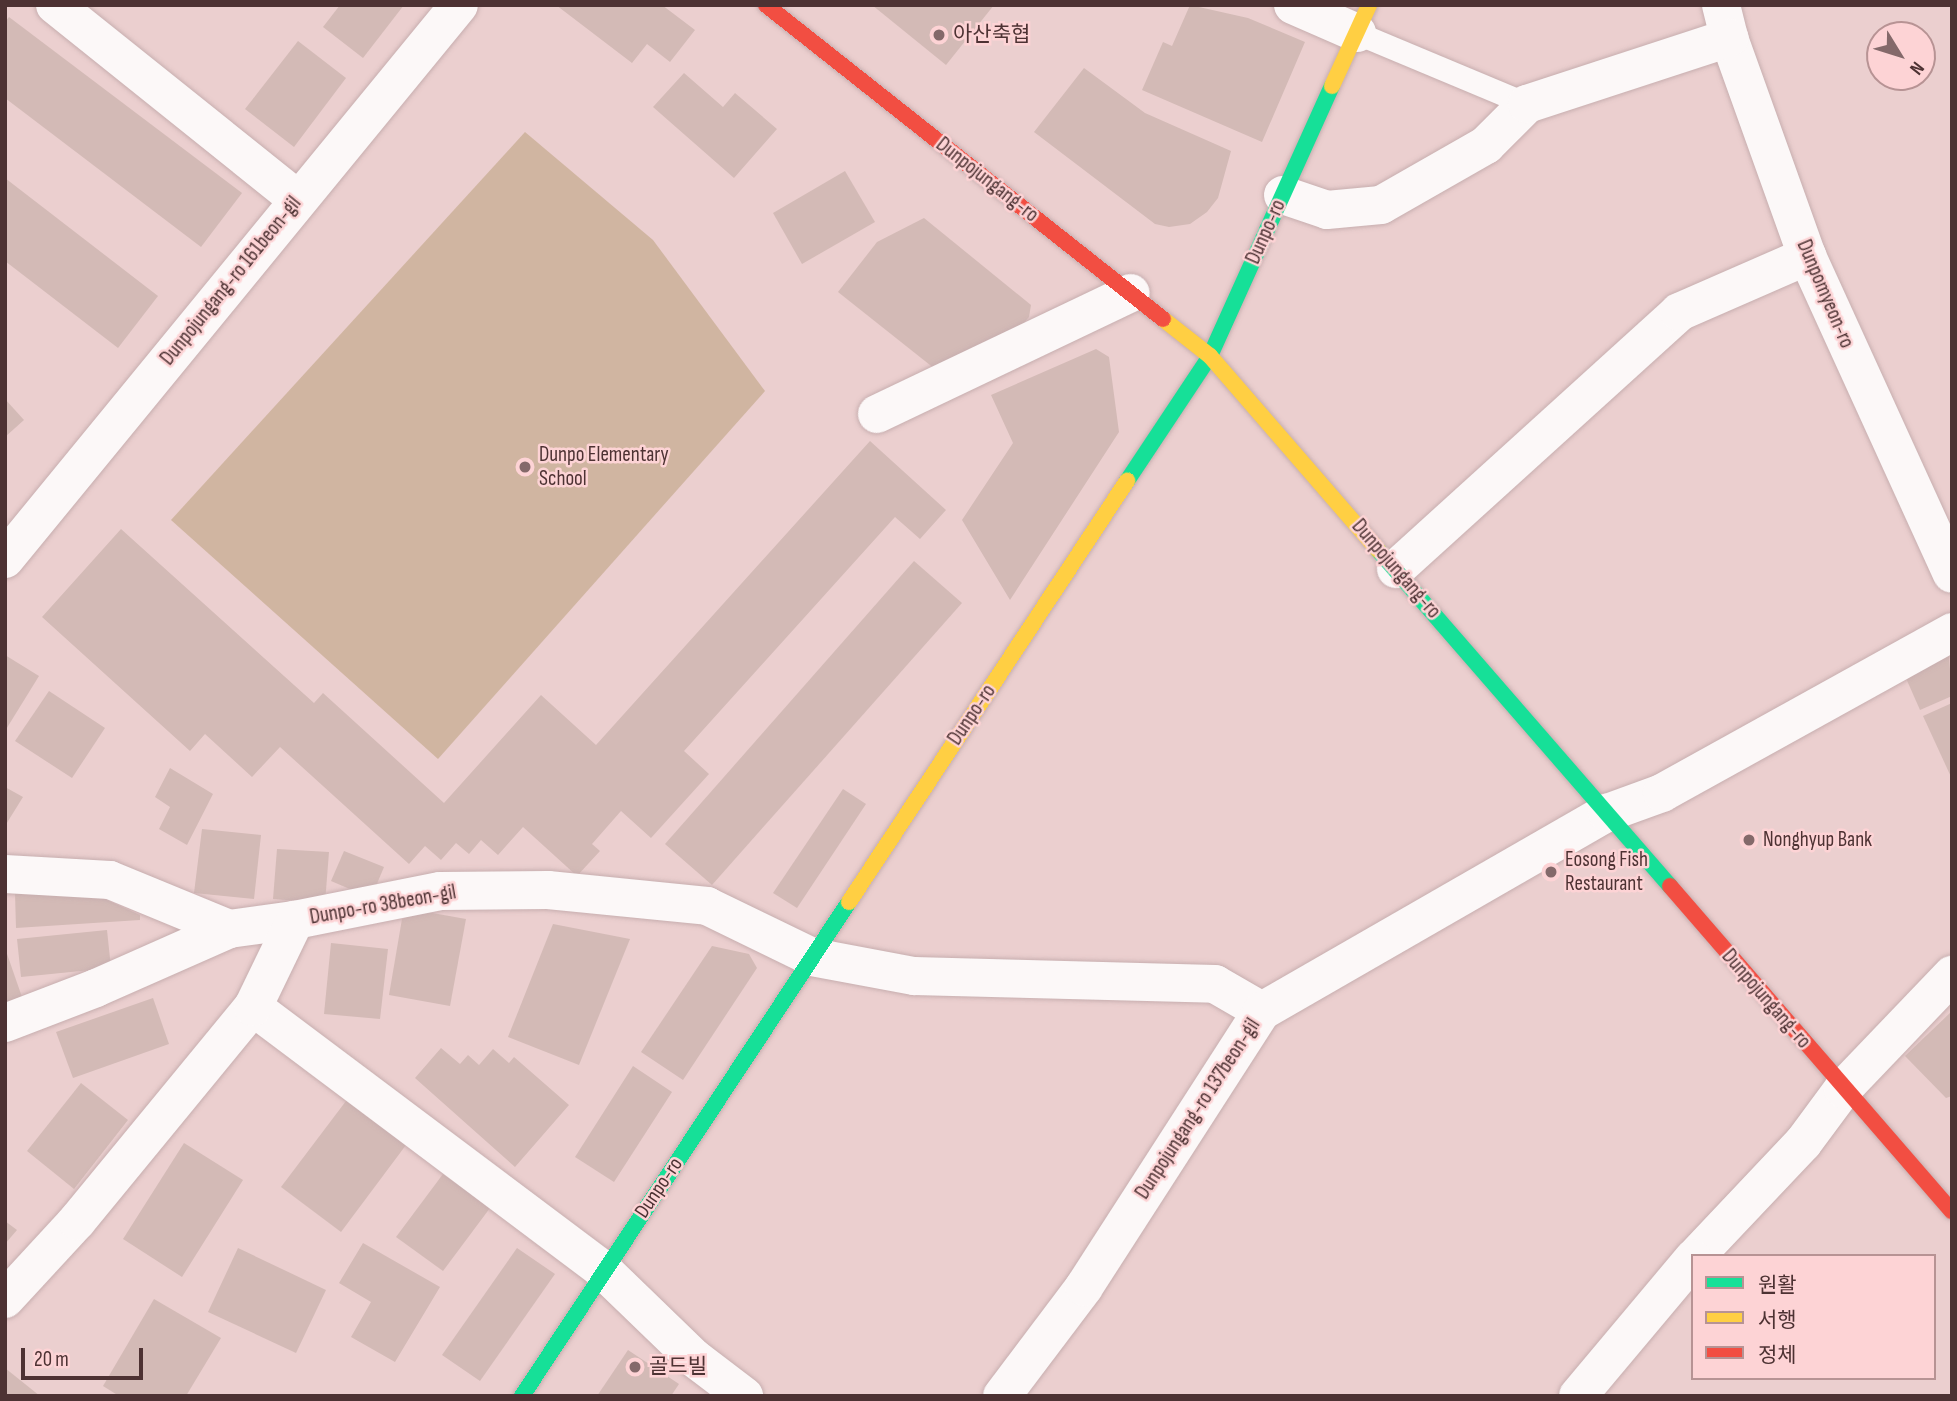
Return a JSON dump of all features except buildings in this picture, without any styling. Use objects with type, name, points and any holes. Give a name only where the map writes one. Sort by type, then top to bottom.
[{"type":"street","points":[[55,5],[297,200]]},
{"type":"street","name":"Dunpojungang-ro 161beon-gil","points":[[5,559],[459,5]]},
{"type":"street","name":"Dunpojungang-ro","points":[[765,5],[1210,356],[1843,1089],[1952,1211]]},
{"type":"street","points":[[1293,5],[1363,19]]},
{"type":"street","name":"Dunpo-ro","points":[[522,1396],[1210,356],[1363,19]]},
{"type":"street","points":[[1283,195],[1327,211],[1381,205],[1486,145],[1527,104],[1725,22]]},
{"type":"street","name":"Dunpomyeon-ro","points":[[1725,22],[1807,256],[1940,517],[1952,574]]},
{"type":"street","points":[[1396,569],[1679,312],[1807,256]]},
{"type":"street","points":[[877,414],[1131,293]]},
{"type":"street","name":"Dunpojungang-ro 137beon-gil","points":[[1002,1396],[1083,1287],[1262,1011],[1607,813],[1662,793],[1952,632]]},
{"type":"street","points":[[5,874],[110,880],[229,929]]},
{"type":"street","name":"Dunpo-ro 38beon-gil","points":[[5,1299],[77,1221],[253,1007],[295,920],[440,891],[548,890],[706,906],[812,957],[914,976],[1215,984],[1262,1011]]},
{"type":"street","points":[[5,1023],[84,993],[229,929],[295,920]]},
{"type":"street","points":[[1698,1254],[1803,1143],[1843,1089],[1952,975]]},
{"type":"street","points":[[253,1007],[604,1271],[694,1358],[744,1396]]},
{"type":"street","points":[[1578,1396],[1691,1262]]},
{"type":"lane","points":[[1363,19],[1527,104]]},
{"type":"shaded area","points":[[525,132],[653,240],[765,391],[438,759],[171,520]]},
{"type":"traffic: fast","points":[[1127,481],[1210,356],[1332,86]]},
{"type":"traffic: fast","points":[[1378,550],[1670,886]]},
{"type":"traffic: fast","points":[[522,1396],[849,902]]},
{"type":"traffic: slow","points":[[1332,86],[1369,5]]},
{"type":"traffic: slow","points":[[1163,319],[1210,356],[1378,550]]},
{"type":"traffic: slow","points":[[849,902],[1127,481]]},
{"type":"traffic: jam","points":[[766,5],[1163,319]]},
{"type":"traffic: jam","points":[[1670,886],[1952,1211]]},
{"type":"place","name":"아산축협","points":[[939,35]]},
{"type":"place","name":"Dunpo Elementary School","points":[[525,467]]},
{"type":"place","name":"Nonghyup Bank","points":[[1749,840]]},
{"type":"place","name":"Eosong Fish Restaurant","points":[[1551,872]]},
{"type":"place","name":"골드빌","points":[[635,1367]]}]
